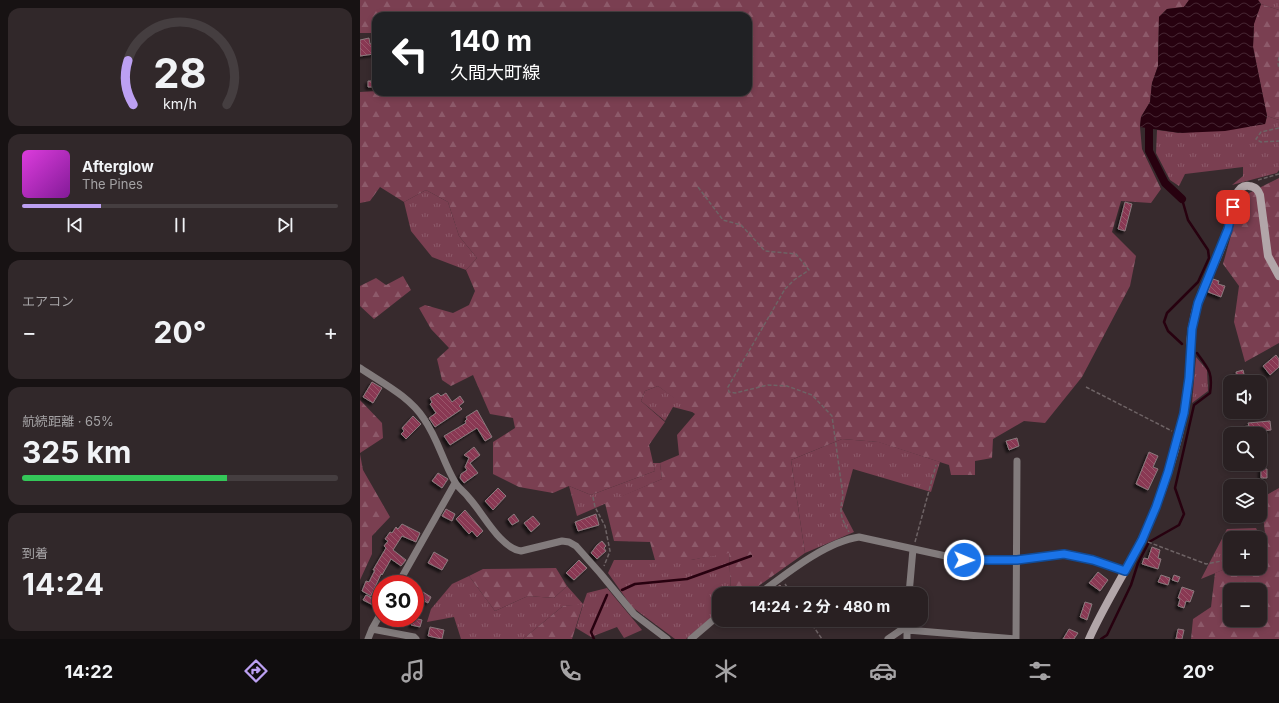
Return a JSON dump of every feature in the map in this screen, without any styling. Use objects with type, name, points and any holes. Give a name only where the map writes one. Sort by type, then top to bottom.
[{"type":"main road","points":[[1089,639],[1098,619],[1142,540],[1156,507],[1168,472],[1184,413],[1189,378],[1192,329],[1198,303],[1228,229],[1235,196],[1242,186],[1254,186],[1258,190],[1260,195],[1268,256],[1279,276]]},
{"type":"street","points":[[360,368],[407,400],[424,418],[438,443],[455,483],[470,498],[506,544],[515,550],[522,551],[562,542],[569,542],[576,546],[634,614],[667,639]]},
{"type":"street","points":[[923,627],[1016,639],[1017,461]]},
{"type":"street","points":[[403,575],[455,483]]},
{"type":"street","points":[[769,587],[820,551],[859,536],[964,560],[1017,560],[1064,554],[1093,560],[1125,571]]},
{"type":"street","points":[[909,587],[912,549]]},
{"type":"street","points":[[691,639],[712,621]]},
{"type":"street","points":[[888,639],[904,627]]},
{"type":"street","points":[[907,627],[907,639]]},
{"type":"street","points":[[368,639],[372,629],[414,637],[416,639]]},
{"type":"path","points":[[1279,57],[1279,69]]},
{"type":"path","points":[[1279,128],[1261,132],[1256,139],[1261,142],[1279,141]]},
{"type":"path","points":[[1247,185],[1252,181],[1279,174]]},
{"type":"path","points":[[698,187],[723,220],[741,224],[764,251],[796,254],[809,270],[794,280],[785,289],[728,387],[729,392],[735,393],[768,385],[787,386],[812,395],[832,416],[843,496],[840,507],[842,519],[852,538]]},
{"type":"path","points":[[1086,387],[1179,434]]},
{"type":"path","points":[[912,549],[936,465]]},
{"type":"path","points":[[593,497],[595,507],[605,526],[610,551],[600,573]]},
{"type":"path","points":[[1152,545],[1206,564],[1223,561]]},
{"type":"path","points":[[781,578],[787,587]]},
{"type":"path","points":[[814,627],[822,639]]},
{"type":"green space","points":[[360,0],[1189,0],[1184,7],[1167,9],[1159,17],[1158,66],[1152,83],[1150,102],[1141,117],[1140,127],[1142,149],[1161,189],[1151,203],[1121,201],[1112,232],[1136,256],[1130,286],[1082,377],[1045,423],[1024,421],[993,439],[992,458],[975,461],[975,475],[951,475],[949,465],[878,442],[842,439],[791,460],[805,553],[757,587],[731,587],[729,553],[691,560],[655,560],[650,542],[614,541],[605,503],[662,479],[660,463],[679,455],[677,435],[695,414],[658,386],[645,391],[641,401],[665,422],[649,445],[655,471],[591,495],[569,486],[553,493],[519,487],[493,474],[493,442],[515,428],[513,418],[490,414],[473,375],[451,386],[442,380],[437,359],[449,348],[431,329],[419,308],[425,305],[453,313],[469,305],[475,291],[466,270],[477,258],[459,236],[448,202],[426,190],[404,202],[380,187],[370,201],[360,203],[360,92],[372,91],[372,96],[752,96],[752,12],[372,12],[372,33],[360,33]]},
{"type":"green space","points":[[1258,0],[1279,0],[1279,10],[1261,4]]},
{"type":"green space","points":[[1261,4],[1279,10],[1279,120],[1267,116],[1253,47],[1254,23]]},
{"type":"green space","points":[[1267,116],[1279,120],[1279,170],[1277,173],[1232,185],[1243,176],[1243,167],[1185,174],[1179,186],[1170,180],[1156,153],[1157,130],[1180,133],[1265,124]]},
{"type":"green space","points":[[1279,178],[1279,343],[1245,362],[1234,322],[1239,286],[1223,264],[1238,210],[1249,193]]},
{"type":"green space","points":[[426,190],[448,202],[459,236],[477,258],[466,270],[432,257],[411,231],[404,202]]},
{"type":"green space","points":[[403,276],[411,290],[374,319],[360,306],[360,286],[376,278],[386,285]]},
{"type":"green space","points":[[1196,357],[1207,370],[1208,391],[1192,403]]},
{"type":"green space","points":[[658,386],[696,413],[673,407],[665,421],[641,401],[645,391]]},
{"type":"green space","points":[[360,400],[382,423],[383,438],[360,453]]},
{"type":"green space","points":[[842,439],[879,442],[940,462],[931,492],[853,469],[842,509],[854,532],[805,553],[791,460]]},
{"type":"green space","points":[[360,454],[363,470],[390,517],[372,536],[372,554],[360,580]]},
{"type":"green space","points":[[653,463],[660,463],[662,479],[577,516],[569,486],[591,495],[655,471]]},
{"type":"green space","points":[[1279,488],[1279,639],[1191,639],[1193,619],[1211,607],[1215,573],[1223,570],[1223,575],[1267,575],[1267,531],[1265,531],[1264,523],[1267,523],[1267,495]]},
{"type":"green space","points":[[1256,528],[1257,531],[1226,531],[1227,529]]},
{"type":"green space","points":[[1223,537],[1223,570],[1201,579]]},
{"type":"green space","points":[[729,552],[731,587],[712,587],[712,617],[686,639],[675,639],[632,607],[608,573],[614,560],[691,560]]},
{"type":"green space","points":[[556,568],[567,586],[554,598],[528,596],[495,611],[469,576],[483,569]]},
{"type":"green space","points":[[469,576],[495,611],[528,596],[554,598],[567,586],[583,604],[587,593],[607,588],[642,630],[624,638],[617,627],[591,637],[576,628],[583,605],[563,606],[523,639],[461,639],[454,617],[427,622],[431,609],[452,584]]},
{"type":"green space","points":[[583,604],[572,639],[523,639],[563,606]]},
{"type":"water","points":[[1189,0],[1258,0],[1261,4],[1254,24],[1253,47],[1267,116],[1265,124],[1225,131],[1180,133],[1140,127],[1141,117],[1150,102],[1152,83],[1158,66],[1159,17],[1167,9],[1184,7]]},
{"type":"building","points":[[369,38],[370,44],[372,44],[372,54],[360,56],[360,40]]},
{"type":"building","points":[[368,81],[372,81],[372,87],[368,87]]},
{"type":"building","points":[[1125,202],[1132,204],[1125,231],[1118,229]]},
{"type":"building","points":[[1213,279],[1219,281],[1218,284],[1225,286],[1221,297],[1208,292]]},
{"type":"building","points":[[1276,355],[1279,359],[1279,367],[1270,375],[1263,366]]},
{"type":"building","points":[[1243,370],[1244,375],[1237,375],[1236,372]]},
{"type":"building","points":[[372,382],[382,388],[373,403],[363,397]]},
{"type":"building","points":[[438,393],[441,396],[446,393],[452,402],[460,396],[464,402],[459,406],[462,409],[435,427],[429,418],[436,413],[430,404],[432,402],[430,398]]},
{"type":"building","points":[[477,410],[492,437],[485,441],[477,428],[450,445],[444,436],[466,423],[466,417]]},
{"type":"building","points":[[413,416],[421,424],[406,439],[401,434],[404,431],[402,428]]},
{"type":"building","points":[[1270,421],[1271,430],[1267,430],[1267,427],[1241,427],[1249,426],[1248,423]]},
{"type":"building","points":[[1017,438],[1019,446],[1009,450],[1006,441]]},
{"type":"building","points":[[474,447],[480,455],[470,463],[478,473],[464,483],[460,478],[461,474],[467,470],[465,467],[469,458],[464,455]]},
{"type":"building","points":[[1149,452],[1158,456],[1153,467],[1158,469],[1148,490],[1136,484]]},
{"type":"building","points":[[1261,471],[1267,471],[1267,478],[1261,478]]},
{"type":"building","points":[[438,473],[448,479],[442,488],[432,481]]},
{"type":"building","points":[[498,488],[506,496],[493,510],[485,501]]},
{"type":"building","points":[[446,509],[455,514],[452,521],[442,516]]},
{"type":"building","points":[[465,510],[483,531],[477,537],[472,531],[469,534],[456,519]]},
{"type":"building","points":[[514,514],[519,521],[512,525],[508,519]]},
{"type":"building","points":[[596,514],[599,525],[578,531],[575,522]]},
{"type":"building","points":[[533,516],[540,524],[531,532],[524,523]]},
{"type":"building","points":[[402,524],[420,533],[416,542],[402,536],[393,550],[406,560],[401,566],[391,559],[382,575],[372,575],[375,570],[373,570],[386,548],[384,546],[388,541],[385,539],[396,527],[398,529]]},
{"type":"building","points":[[602,541],[606,546],[604,548],[606,551],[597,559],[591,553]]},
{"type":"building","points":[[1152,547],[1160,550],[1158,558],[1161,559],[1158,569],[1142,564],[1144,558],[1148,559]]},
{"type":"building","points":[[434,552],[448,560],[442,570],[428,563]]},
{"type":"building","points":[[579,560],[587,568],[574,580],[566,573]]},
{"type":"building","points":[[1098,572],[1108,580],[1100,591],[1089,583]]},
{"type":"building","points":[[1161,575],[1170,578],[1168,585],[1158,582]]},
{"type":"building","points":[[1174,575],[1180,577],[1178,582],[1172,580]]},
{"type":"building","points":[[372,576],[371,596],[362,591],[366,581],[369,582]]},
{"type":"building","points":[[1182,587],[1194,591],[1190,602],[1186,601],[1184,608],[1178,606],[1180,599],[1178,598]]},
{"type":"building","points":[[424,593],[431,597],[428,603],[424,601]]},
{"type":"building","points":[[366,595],[372,598],[372,604],[363,600]]},
{"type":"building","points":[[1085,602],[1092,604],[1087,620],[1080,617]]},
{"type":"building","points":[[430,627],[444,630],[442,639],[428,636]]},
{"type":"building","points":[[1069,629],[1078,633],[1074,639],[1063,639]]},
{"type":"building","points":[[1178,629],[1184,630],[1182,639],[1176,639]]},
{"type":"waterway","points":[[1149,129],[1149,151],[1165,183],[1182,199]]},
{"type":"waterway","points":[[1182,199],[1188,220],[1208,250],[1209,258],[1198,282],[1167,313],[1164,322],[1168,331],[1182,344]]},
{"type":"waterway","points":[[1101,639],[1107,635],[1131,585],[1138,563],[1149,542],[1179,525],[1184,514],[1175,488],[1194,405],[1210,393],[1211,386],[1209,372],[1205,363],[1197,353]]},
{"type":"waterway","points":[[622,590],[635,584],[687,579],[751,556]]},
{"type":"waterway","points":[[594,639],[591,632],[607,595]]},
{"type":"route","points":[[964,560],[1017,560],[1064,554],[1093,560],[1125,571],[1142,540],[1156,507],[1168,472],[1184,413],[1189,378],[1192,329],[1198,303],[1228,229],[1233,207]]}]
